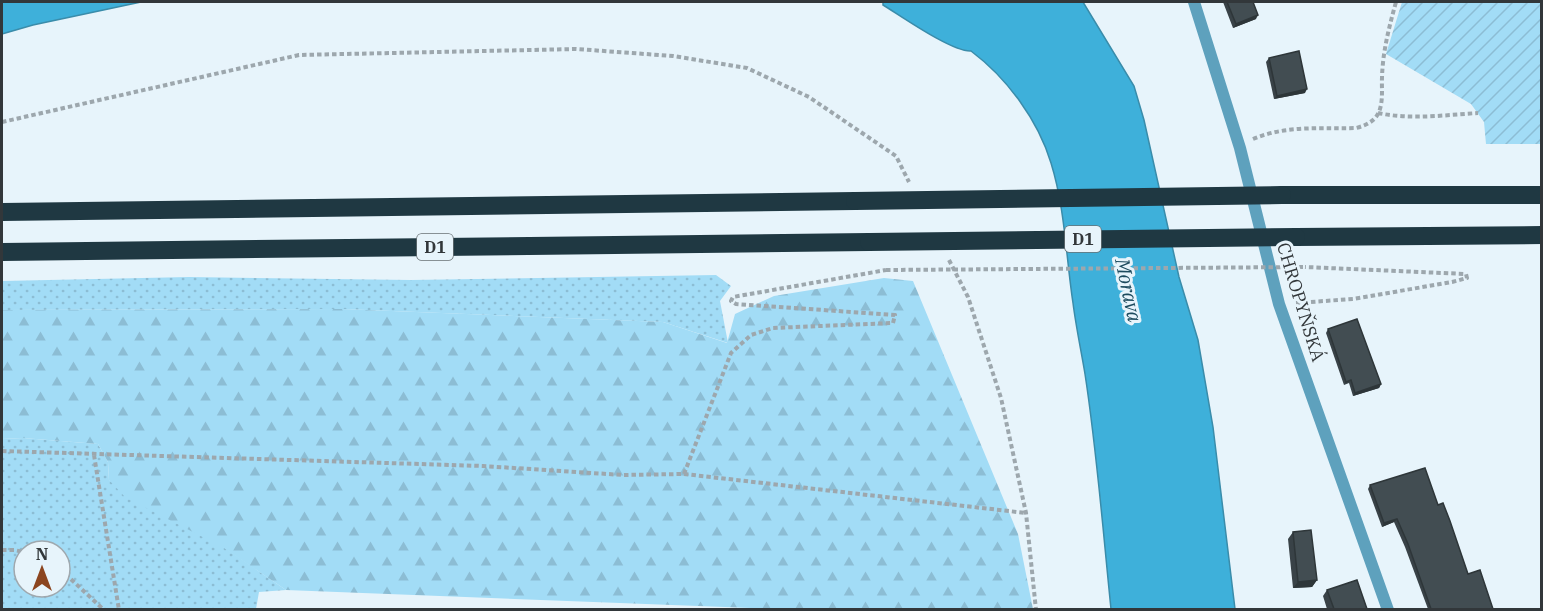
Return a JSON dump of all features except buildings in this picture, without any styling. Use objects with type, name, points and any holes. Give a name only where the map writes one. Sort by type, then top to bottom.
[{"type":"highway","points":[[2,212],[1282,195],[1542,195]]},
{"type":"highway","name":"D1","points":[[2,252],[1542,235]]},
{"type":"street","name":"CHROPYŇSKÁ","points":[[1194,2],[1240,148],[1279,304],[1388,609]]},
{"type":"path","points":[[1240,148],[1251,139],[1270,132],[1287,129],[1356,128],[1367,124],[1378,113],[1382,98],[1383,46],[1396,2]]},
{"type":"path","points":[[2,122],[299,55],[576,49],[673,56],[747,68],[809,97],[896,156],[911,186]]},
{"type":"path","points":[[1378,113],[1392,116],[1478,113]]},
{"type":"path","points":[[948,257],[968,297],[1001,398],[1026,513],[1036,609]]},
{"type":"path","points":[[684,474],[731,354],[751,335],[773,328],[893,323],[895,315],[736,304],[732,301],[734,297],[886,270],[1305,267],[1466,274],[1467,278],[1353,299],[1279,304]]},
{"type":"path","points":[[2,451],[483,466],[623,476],[684,474],[1026,513]]},
{"type":"path","points":[[94,455],[119,609]]},
{"type":"path","points":[[72,580],[104,609]]},
{"type":"green space","points":[[1402,2],[1541,2],[1541,144],[1486,144],[1484,122],[1471,104],[1386,54]]},
{"type":"green space","points":[[716,275],[731,286],[720,301],[728,343],[663,322],[342,309],[2,310],[2,281],[189,277],[411,280]]},
{"type":"green space","points":[[884,278],[913,281],[1018,534],[1033,609],[775,609],[286,590],[224,548],[125,497],[109,480],[108,462],[98,444],[23,438],[2,439],[2,310],[342,309],[663,322],[727,343],[735,314],[774,296]]},
{"type":"green space","points":[[23,438],[98,444],[108,462],[109,480],[225,548],[286,590],[259,592],[256,609],[2,609],[2,439]]},
{"type":"water","points":[[2,2],[141,2],[33,25],[2,34]]},
{"type":"water","name":"Morava","points":[[883,2],[1083,2],[1134,86],[1144,120],[1179,277],[1198,340],[1213,427],[1235,609],[1111,609],[1089,403],[1074,312],[1065,233],[1056,180],[1045,147],[1020,101],[984,62],[971,51],[952,46],[927,32],[883,5]]}]
